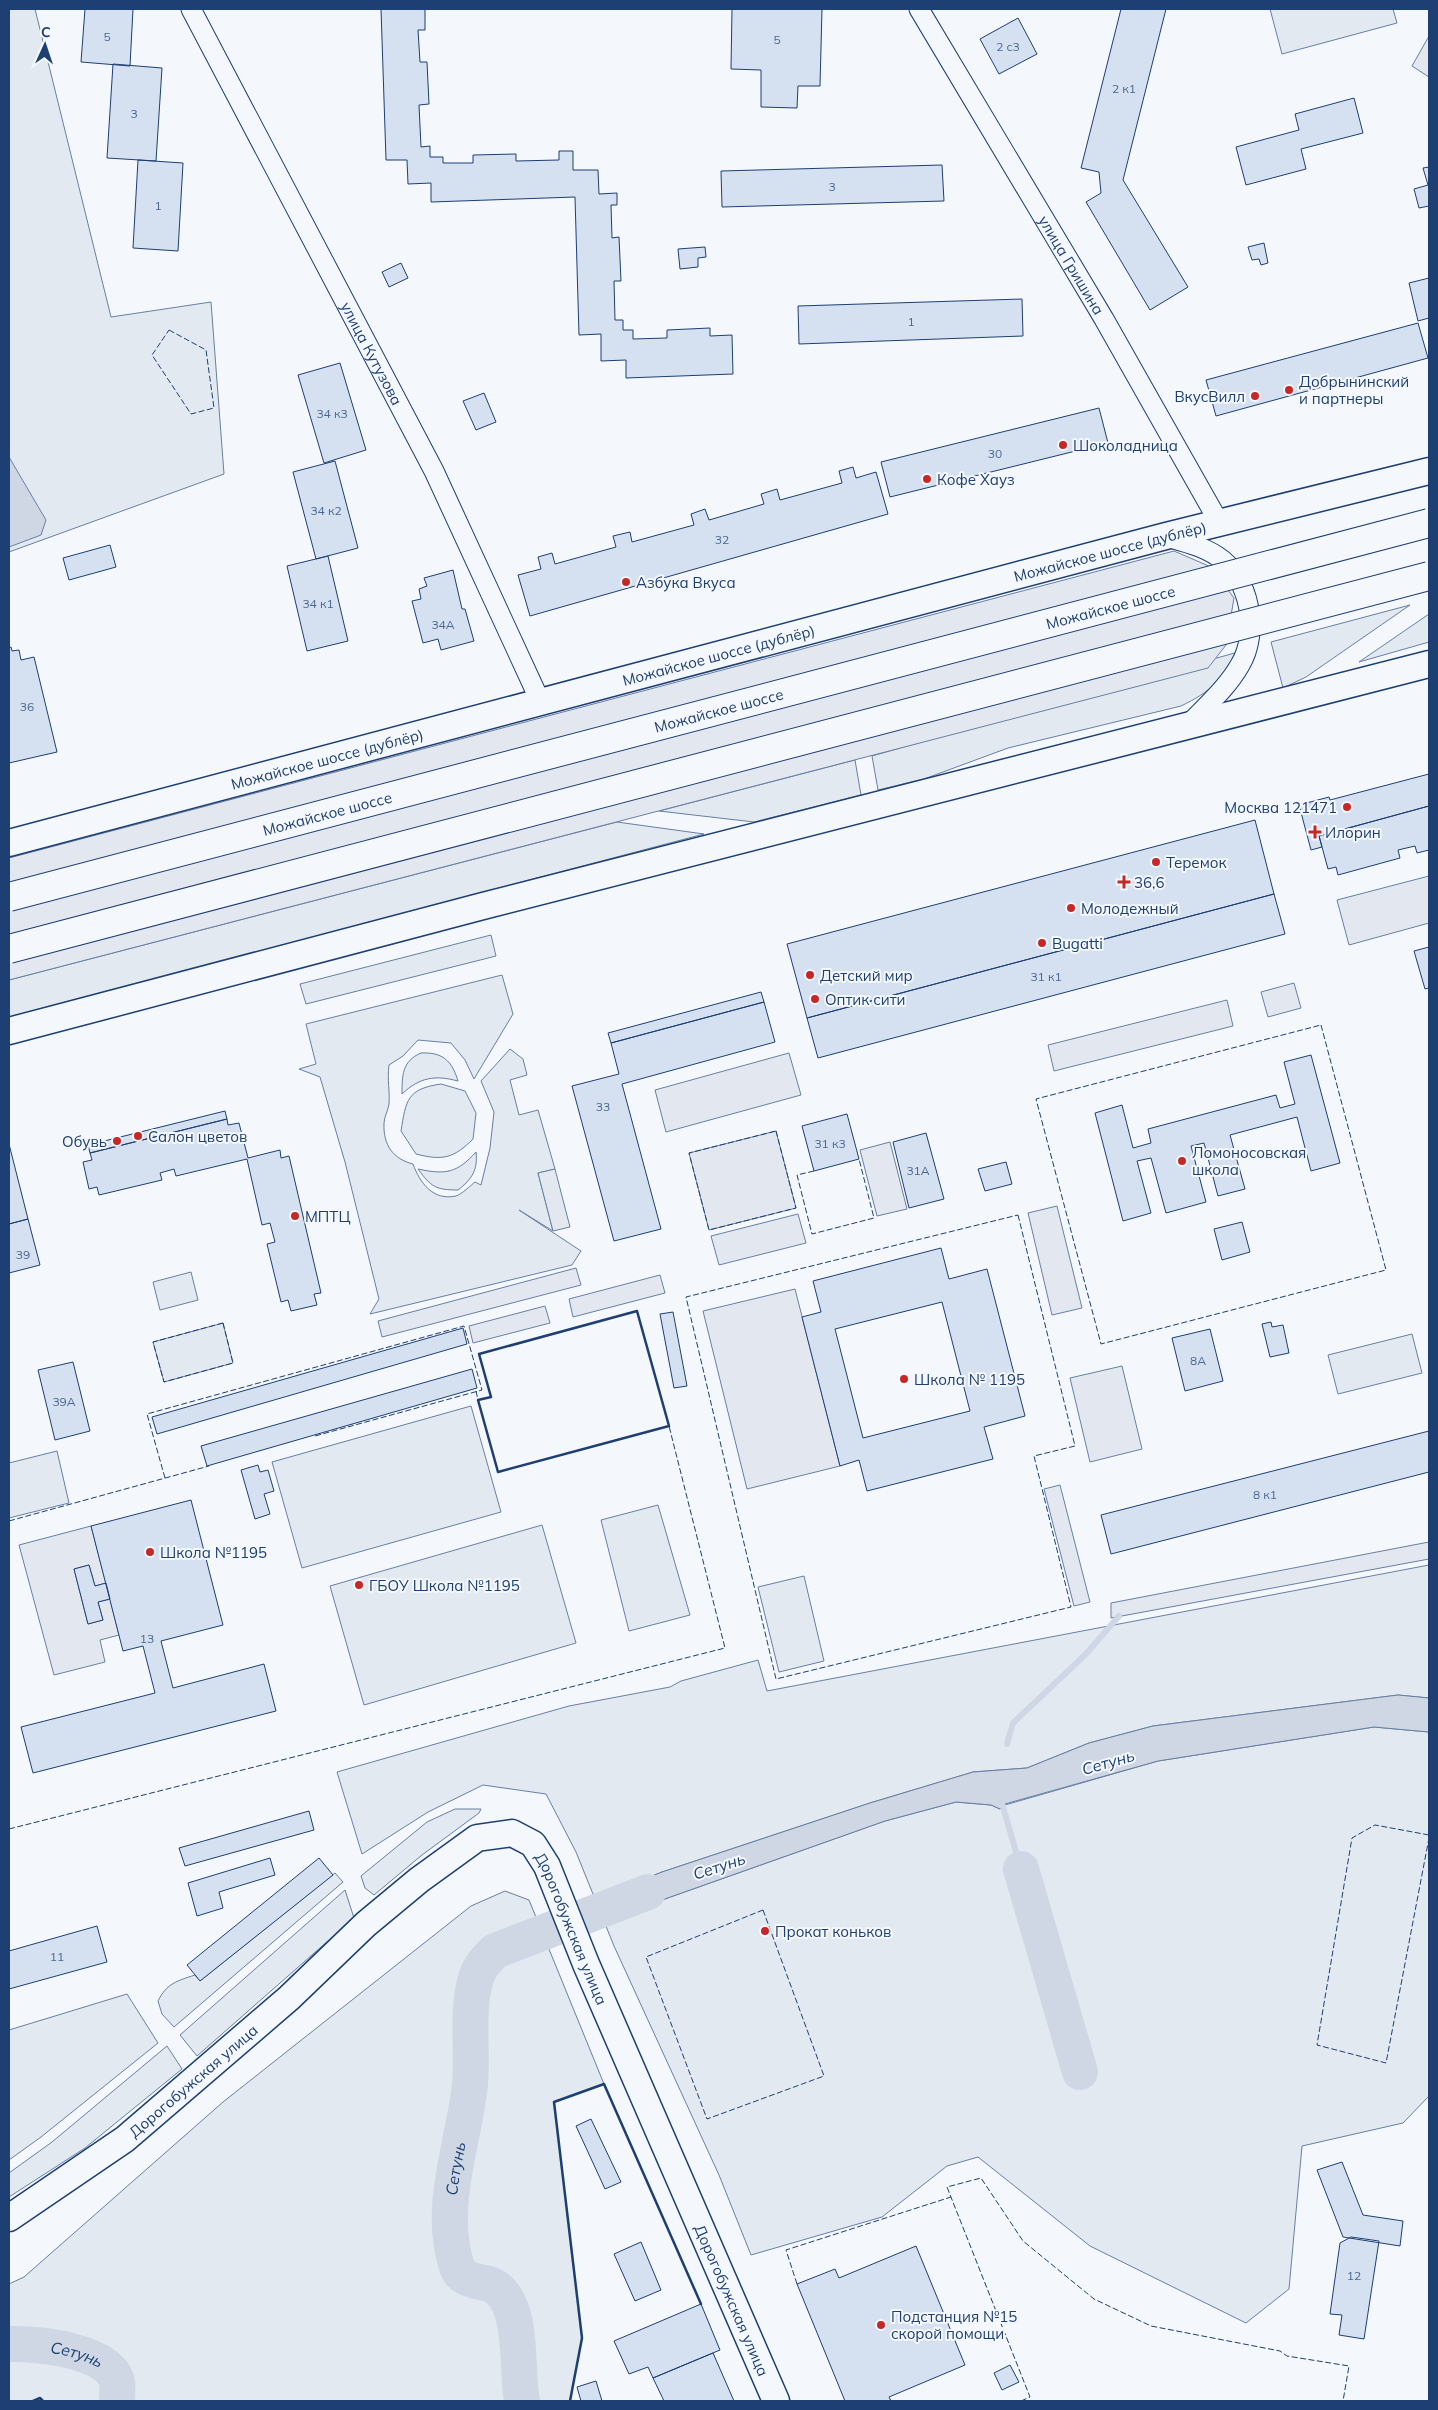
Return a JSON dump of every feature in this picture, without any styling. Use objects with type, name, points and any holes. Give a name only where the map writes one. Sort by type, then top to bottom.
[{"type":"main road","name":"Можайское шоссе (дублёр)","points":[[9,843],[1166,536],[1220,524],[1429,470]]},
{"type":"main road","name":"Можайское шоссе","points":[[9,897],[1429,523]]},
{"type":"main road","points":[[9,949],[1429,576]]},
{"type":"main road","points":[[9,1031],[367,936],[1429,664]]},
{"type":"main road","name":"Дорогобужская улица","points":[[9,2218],[125,2139],[289,1998],[366,1924],[419,1880],[477,1838],[512,1833],[533,1844],[547,1866],[586,1964],[776,2401]]},
{"type":"street","name":"улица Кутузова","points":[[191,9],[434,471],[541,703]]},
{"type":"street","name":"улица Гришина","points":[[919,9],[1100,311],[1220,524]]},
{"type":"street","points":[[1166,536],[1197,546],[1218,556],[1234,572],[1244,592],[1250,613],[1250,636],[1241,664],[1222,690],[1187,726]]},
{"type":"shaded area","points":[[9,9],[35,9],[111,317],[211,302],[224,474],[9,552]]},
{"type":"shaded area","points":[[1270,9],[1393,9],[1397,23],[1282,54]]},
{"type":"shaded area","points":[[1429,36],[1429,77],[1412,66]]},
{"type":"shaded area","points":[[1174,551],[1211,567],[1234,598],[1226,645],[1208,668],[9,980],[9,858]]},
{"type":"shaded area","points":[[1410,605],[1306,677],[1283,688],[1271,642]]},
{"type":"shaded area","points":[[1429,614],[1429,642],[1359,662]]},
{"type":"shaded area","points":[[1238,652],[1226,671],[1208,690],[1181,706],[1008,748],[924,779],[878,790],[872,756]]},
{"type":"shaded area","points":[[855,760],[861,795],[754,822],[659,811]]},
{"type":"shaded area","points":[[617,822],[704,834],[9,1017],[9,980]]},
{"type":"shaded area","points":[[1429,876],[1429,923],[1349,945],[1337,900]]},
{"type":"shaded area","points":[[491,935],[496,956],[306,1004],[300,984]]},
{"type":"shaded area","points":[[502,975],[513,1014],[474,1079],[465,1060],[451,1043],[418,1040],[403,1056],[389,1065],[389,1104],[384,1123],[385,1138],[395,1155],[413,1164],[419,1178],[434,1193],[448,1197],[456,1196],[475,1182],[481,1185],[490,1148],[494,1112],[481,1081],[510,1049],[523,1059],[527,1075],[510,1080],[519,1115],[538,1110],[555,1169],[538,1173],[553,1231],[519,1210],[581,1251],[572,1265],[370,1314],[379,1299],[345,1162],[320,1077],[299,1069],[316,1064],[306,1024]]},
{"type":"shaded area","points":[[1294,983],[1301,1008],[1268,1017],[1261,992]]},
{"type":"shaded area","points":[[1227,1000],[1233,1026],[1054,1071],[1048,1045]]},
{"type":"shaded area","points":[[421,1053],[435,1054],[446,1059],[453,1068],[458,1081],[442,1078],[428,1079],[415,1084],[402,1094],[404,1070],[410,1060]]},
{"type":"shaded area","points":[[789,1053],[801,1095],[666,1132],[655,1090]]},
{"type":"shaded area","points":[[441,1084],[465,1091],[476,1113],[473,1139],[460,1150],[448,1156],[434,1157],[416,1154],[401,1131],[407,1104],[410,1098],[421,1089]]},
{"type":"shaded area","points":[[776,1131],[796,1208],[709,1230],[689,1153]]},
{"type":"shaded area","points":[[890,1142],[907,1209],[877,1216],[860,1150]]},
{"type":"shaded area","points":[[476,1152],[476,1164],[473,1174],[458,1190],[439,1188],[431,1184],[418,1169],[436,1172],[450,1171],[463,1164]]},
{"type":"shaded area","points":[[555,1169],[570,1227],[553,1231],[538,1173]]},
{"type":"shaded area","points":[[1057,1206],[1082,1308],[1052,1315],[1028,1213]]},
{"type":"shaded area","points":[[798,1214],[806,1243],[719,1265],[711,1236]]},
{"type":"shaded area","points":[[576,1268],[581,1285],[382,1337],[378,1321]]},
{"type":"shaded area","points":[[191,1272],[198,1300],[160,1310],[153,1282]]},
{"type":"shaded area","points":[[660,1275],[665,1293],[573,1317],[569,1299]]},
{"type":"shaded area","points":[[795,1289],[840,1466],[747,1489],[703,1311]]},
{"type":"shaded area","points":[[545,1306],[550,1323],[473,1343],[469,1326]]},
{"type":"shaded area","points":[[223,1323],[233,1363],[164,1382],[153,1342]]},
{"type":"shaded area","points":[[1412,1334],[1422,1373],[1338,1394],[1328,1355]]},
{"type":"shaded area","points":[[1122,1366],[1142,1449],[1090,1462],[1070,1378]]},
{"type":"shaded area","points":[[471,1406],[501,1512],[302,1568],[272,1462]]},
{"type":"shaded area","points":[[57,1451],[69,1503],[9,1518],[9,1463]]},
{"type":"shaded area","points":[[1060,1485],[1090,1602],[1074,1606],[1044,1489]]},
{"type":"shaded area","points":[[658,1505],[690,1615],[629,1631],[601,1520]]},
{"type":"shaded area","points":[[542,1525],[576,1643],[364,1705],[330,1586]]},
{"type":"shaded area","points":[[91,1526],[106,1583],[95,1586],[89,1565],[74,1569],[88,1624],[103,1620],[98,1602],[110,1599],[119,1635],[100,1640],[105,1662],[54,1675],[19,1545]]},
{"type":"shaded area","points":[[1429,1542],[1429,1559],[1111,1618],[1111,1603]]},
{"type":"shaded area","points":[[1429,1565],[1429,1698],[1398,1695],[1153,1726],[1089,1743],[1027,1768],[973,1772],[870,1803],[662,1872],[596,1899],[608,1925],[645,1906],[885,1821],[956,1802],[991,1805],[1000,1809],[1005,1805],[1158,1761],[1374,1727],[1429,1732],[1429,2096],[1403,2123],[1302,2146],[1289,2289],[1246,2323],[1090,2246],[978,2157],[947,2166],[882,2217],[751,2255],[719,2175],[614,1946],[576,1852],[546,1794],[483,1785],[428,1812],[362,1854],[337,1772],[569,1706],[670,1687],[681,1681],[758,1660],[767,1691]]},
{"type":"shaded area","points":[[804,1576],[824,1661],[779,1672],[758,1587]]},
{"type":"shaded area","points":[[455,1809],[481,1809],[479,1813],[422,1855],[374,1895],[365,1888],[361,1876],[427,1822]]},
{"type":"shaded area","points":[[335,1873],[343,1882],[174,2027],[162,2014],[158,2001],[169,1986],[195,1975],[200,1981]]},
{"type":"shaded area","points":[[345,1890],[354,1918],[197,2056],[180,2035]]},
{"type":"shaded area","points":[[505,1891],[529,1900],[604,2084],[554,2102],[582,2338],[570,2401],[43,2401],[40,2398],[33,2401],[9,2401],[9,2284],[24,2277],[223,2102],[471,1906]]},
{"type":"shaded area","points":[[127,1994],[158,2043],[41,2137],[9,2160],[9,2030]]},
{"type":"shaded area","points":[[167,2046],[182,2069],[85,2148],[9,2197],[9,2173],[52,2142]]},
{"type":"water","points":[[9,457],[46,520],[41,535],[9,547]]},
{"type":"water","points":[[1398,1695],[1429,1698],[1429,1732],[1374,1727],[1158,1761],[1005,1804],[1000,1809],[991,1805],[956,1802],[885,1821],[645,1906],[608,1925],[596,1899],[662,1872],[870,1803],[973,1772],[1027,1768],[1089,1743],[1153,1726]]},
{"type":"building","points":[[85,9],[133,9],[130,66],[81,62]]},
{"type":"building","points":[[381,9],[425,9],[425,30],[418,30],[420,62],[427,62],[429,104],[419,105],[421,147],[430,146],[430,157],[443,157],[443,163],[473,163],[473,155],[516,154],[516,161],[559,160],[559,151],[573,151],[573,170],[598,170],[599,194],[617,193],[617,205],[611,205],[612,238],[619,237],[621,281],[614,281],[615,320],[623,320],[623,330],[633,330],[633,339],[667,338],[667,330],[710,328],[710,336],[732,335],[733,374],[626,378],[626,360],[601,361],[601,334],[579,335],[575,197],[431,202],[431,183],[408,184],[407,160],[386,160]]},
{"type":"building","points":[[732,9],[822,9],[820,86],[798,86],[797,108],[761,107],[761,70],[731,69]]},
{"type":"building","points":[[1121,9],[1166,9],[1123,180],[1188,287],[1150,310],[1086,202],[1101,193],[1099,172],[1081,168]]},
{"type":"building","points":[[1018,18],[1037,54],[999,74],[980,39]]},
{"type":"building","points":[[113,64],[162,68],[156,161],[107,158]]},
{"type":"building","points":[[1354,98],[1363,133],[1301,149],[1306,169],[1246,185],[1236,147],[1299,130],[1295,114]]},
{"type":"building","points":[[138,160],[183,163],[178,251],[133,248]]},
{"type":"building","points":[[942,165],[944,201],[722,207],[721,171]]},
{"type":"building","points":[[1429,167],[1429,206],[1419,208],[1414,189],[1428,185],[1423,168]]},
{"type":"building","points":[[1264,243],[1268,263],[1261,265],[1259,259],[1252,260],[1248,247]]},
{"type":"building","points":[[705,247],[706,257],[698,258],[698,267],[680,269],[678,249]]},
{"type":"building","points":[[401,263],[408,278],[389,287],[382,272]]},
{"type":"building","points":[[1429,278],[1429,318],[1418,321],[1409,283]]},
{"type":"building","points":[[1022,299],[1023,336],[799,344],[798,306]]},
{"type":"building","points":[[1418,323],[1428,358],[1216,416],[1206,380]]},
{"type":"building","points":[[340,363],[366,450],[324,463],[298,375]]},
{"type":"building","points":[[484,393],[496,422],[476,430],[463,401]]},
{"type":"building","points":[[1099,408],[1108,443],[890,497],[881,462]]},
{"type":"building","points":[[335,461],[358,548],[316,559],[293,472]]},
{"type":"building","points":[[853,467],[856,478],[876,472],[888,514],[530,616],[518,575],[541,569],[538,557],[552,553],[555,564],[616,547],[613,536],[630,532],[632,542],[694,525],[691,514],[705,509],[709,520],[764,504],[761,494],[777,489],[780,500],[842,483],[839,471]]},
{"type":"building","points":[[110,545],[116,567],[69,580],[63,558]]},
{"type":"building","points":[[328,556],[348,641],[307,651],[287,566]]},
{"type":"building","points":[[453,570],[462,609],[465,609],[474,641],[441,650],[438,639],[423,643],[412,601],[421,599],[419,589],[427,586],[424,578]]},
{"type":"building","points":[[11,647],[12,651],[19,650],[21,660],[34,657],[57,752],[9,763],[9,648]]},
{"type":"building","points":[[1429,774],[1429,806],[1319,836],[1322,847],[1311,850],[1299,805],[1329,797],[1330,800]]},
{"type":"building","points":[[1429,806],[1429,850],[1417,853],[1415,846],[1398,850],[1400,858],[1338,875],[1336,867],[1328,869],[1319,836]]},
{"type":"building","name":"Молодежный","points":[[1255,820],[1274,894],[807,1018],[787,944]]},
{"type":"building","points":[[1274,894],[1285,934],[818,1058],[807,1018]]},
{"type":"building","points":[[1429,947],[1429,988],[1425,989],[1414,951]]},
{"type":"building","points":[[761,992],[764,1002],[611,1043],[608,1033]]},
{"type":"building","points":[[764,1002],[775,1042],[622,1084],[661,1229],[614,1241],[572,1086],[619,1074],[611,1043]]},
{"type":"building","points":[[1311,1055],[1340,1163],[1311,1171],[1297,1117],[1230,1135],[1245,1189],[1218,1196],[1204,1143],[1191,1146],[1206,1202],[1166,1213],[1151,1158],[1137,1161],[1151,1213],[1123,1221],[1095,1113],[1122,1105],[1133,1148],[1151,1143],[1148,1129],[1276,1095],[1280,1108],[1295,1104],[1284,1062]]},
{"type":"building","points":[[225,1111],[227,1119],[90,1153],[88,1145]]},
{"type":"building","points":[[847,1114],[859,1159],[814,1171],[802,1126]]},
{"type":"building","points":[[227,1119],[228,1125],[239,1123],[248,1158],[280,1150],[281,1158],[289,1156],[321,1293],[314,1294],[317,1305],[291,1311],[288,1300],[281,1302],[267,1244],[275,1242],[270,1223],[262,1225],[247,1159],[176,1176],[174,1169],[160,1173],[162,1180],[99,1195],[97,1187],[89,1189],[83,1162],[92,1160],[90,1153]]},
{"type":"building","points":[[926,1133],[944,1199],[909,1208],[893,1142]]},
{"type":"building","points":[[9,1144],[28,1219],[9,1224]]},
{"type":"building","points":[[1006,1162],[1012,1184],[985,1191],[978,1169]]},
{"type":"building","points":[[28,1219],[40,1265],[9,1273],[9,1224]]},
{"type":"building","points":[[1242,1222],[1250,1252],[1222,1260],[1214,1229]]},
{"type":"building","points":[[941,1248],[949,1279],[987,1269],[1025,1416],[984,1427],[993,1459],[867,1491],[859,1460],[840,1466],[802,1317],[821,1312],[813,1281]],"holes":[[[942,1302],[970,1411],[863,1438],[835,1329]]]},
{"type":"building","points":[[673,1312],[687,1386],[674,1388],[660,1314]]},
{"type":"building","points":[[1271,1322],[1272,1327],[1283,1325],[1289,1353],[1270,1357],[1262,1324]]},
{"type":"building","points":[[463,1328],[467,1344],[157,1434],[152,1417]]},
{"type":"building","points":[[1210,1329],[1223,1381],[1185,1391],[1172,1338]]},
{"type":"building","points":[[73,1362],[90,1431],[55,1440],[38,1370]]},
{"type":"building","points":[[472,1369],[477,1388],[207,1466],[201,1446]]},
{"type":"building","points":[[1429,1431],[1429,1472],[1111,1554],[1101,1515]]},
{"type":"building","points":[[258,1465],[260,1472],[268,1470],[274,1491],[264,1494],[270,1514],[255,1519],[241,1470]]},
{"type":"building","points":[[191,1500],[223,1625],[161,1641],[173,1688],[264,1664],[276,1711],[33,1773],[21,1727],[155,1693],[143,1646],[123,1651],[91,1526]]},
{"type":"building","points":[[89,1565],[95,1586],[106,1583],[110,1599],[98,1602],[103,1620],[88,1624],[74,1569]]},
{"type":"building","points":[[309,1811],[314,1830],[185,1866],[179,1848]]},
{"type":"building","points":[[270,1858],[275,1875],[219,1892],[223,1908],[197,1916],[188,1883]]},
{"type":"building","points":[[319,1858],[333,1875],[200,1981],[187,1965]]},
{"type":"building","points":[[97,1926],[107,1962],[9,1989],[9,1951]]},
{"type":"building","points":[[591,2119],[621,2182],[605,2189],[576,2126]]},
{"type":"building","points":[[1342,2162],[1363,2215],[1403,2221],[1400,2246],[1343,2237],[1317,2170]]},
{"type":"building","points":[[1351,2237],[1379,2241],[1364,2339],[1339,2335],[1342,2315],[1330,2314],[1340,2243]]},
{"type":"building","points":[[641,2242],[661,2290],[635,2301],[614,2254]]},
{"type":"building","name":"Подстанция №15 скорой помощи","points":[[916,2246],[965,2365],[889,2397],[891,2401],[845,2401],[797,2284],[835,2269],[839,2278]]},
{"type":"building","points":[[701,2304],[720,2350],[653,2378],[648,2367],[629,2374],[614,2341]]},
{"type":"building","points":[[713,2353],[734,2401],[664,2401],[653,2378]]},
{"type":"building","points":[[1010,2365],[1019,2382],[1002,2390],[994,2373]]},
{"type":"building","points":[[596,2381],[602,2401],[581,2401],[577,2387]]},
{"type":"waterway","points":[[1007,1744],[1013,1723],[1086,1654],[1119,1616]]},
{"type":"waterway","points":[[1001,1800],[1021,1869]]},
{"type":"waterway","points":[[1021,1869],[1080,2072]]},
{"type":"waterway","name":"Сетунь","points":[[522,2401],[518,2342],[512,2311],[498,2289],[464,2277],[460,2273],[452,2244],[451,2198],[470,2084],[470,2017],[476,1978],[479,1970],[495,1951],[648,1892]]},
{"type":"waterway","name":"Сетунь","points":[[9,2344],[53,2347],[87,2356],[101,2362],[111,2371],[117,2382],[117,2401]]},
{"type":"fence","points":[[169,330],[206,350],[214,408],[191,414],[152,355],[169,330]]},
{"type":"fence","points":[[1321,1025],[1386,1270],[1101,1344],[1036,1099],[1321,1025]]},
{"type":"fence","points":[[776,1131],[796,1208],[709,1230],[689,1153],[776,1131]]},
{"type":"fence","points":[[814,1171],[797,1175],[812,1234],[874,1218],[859,1159]]},
{"type":"fence","points":[[1018,1215],[1075,1446],[1034,1456],[1071,1607],[776,1679],[686,1297],[1018,1215]]},
{"type":"fence","points":[[223,1323],[233,1363],[164,1382],[153,1342],[223,1323]]},
{"type":"fence","points":[[165,1478],[147,1414],[464,1326],[482,1390],[315,1436]]},
{"type":"fence","points":[[476,1391],[478,1400]]},
{"type":"fence","points":[[9,1829],[725,1648],[669,1426]]},
{"type":"fence","points":[[9,1521],[209,1466]]},
{"type":"fence","points":[[1429,1835],[1375,1825],[1352,1838],[1317,2045],[1386,2063],[1429,1838]]},
{"type":"fence","points":[[763,1910],[824,2076],[707,2119],[646,1957],[763,1910]]},
{"type":"fence","points":[[1021,2401],[1030,2397],[947,2187],[981,2178],[1023,2241],[1094,2299],[1151,2326],[1280,2351],[1287,2356],[1349,2366],[1343,2401]]},
{"type":"fence","points":[[797,2284],[786,2250],[951,2197]]},
{"type":"wall","points":[[637,1311],[669,1426],[498,1472],[478,1400],[491,1397],[479,1354],[637,1311]]},
{"type":"wall","points":[[570,2401],[582,2338],[554,2102],[604,2084],[701,2304]]},
{"type":"wall","points":[[33,2401],[40,2398],[43,2401]]},
{"type":"place","name":"Добрынинский и партнеры","points":[[1289,390]]},
{"type":"place","name":"ВкусВилл","points":[[1255,396]]},
{"type":"place","name":"Шоколадница","points":[[1063,445]]},
{"type":"place","name":"Кофе Хауз","points":[[927,479]]},
{"type":"place","name":"Азбука Вкуса","points":[[626,582]]},
{"type":"place","name":"Москва 121471","points":[[1347,807]]},
{"type":"place","name":"Илорин","points":[[1315,832]]},
{"type":"place","name":"Теремок","points":[[1156,862]]},
{"type":"place","name":"36,6","points":[[1124,882]]},
{"type":"place","name":"Молодежный","points":[[1071,908]]},
{"type":"place","name":"Bugatti","points":[[1042,943]]},
{"type":"place","name":"Детский мир","points":[[810,975]]},
{"type":"place","name":"Оптик сити","points":[[815,999]]},
{"type":"place","name":"Салон цветов","points":[[138,1136]]},
{"type":"place","name":"Обувь","points":[[117,1141]]},
{"type":"place","name":"Ломоносовская школа","points":[[1182,1161]]},
{"type":"place","name":"МПТЦ","points":[[295,1216]]},
{"type":"place","name":"Школа № 1195","points":[[904,1379]]},
{"type":"place","name":"Школа №1195","points":[[150,1552]]},
{"type":"place","name":"ГБОУ Школа №1195","points":[[359,1585]]},
{"type":"place","name":"Прокат коньков","points":[[765,1931]]},
{"type":"place","name":"Подстанция №15 скорой помощи","points":[[881,2325]]}]
